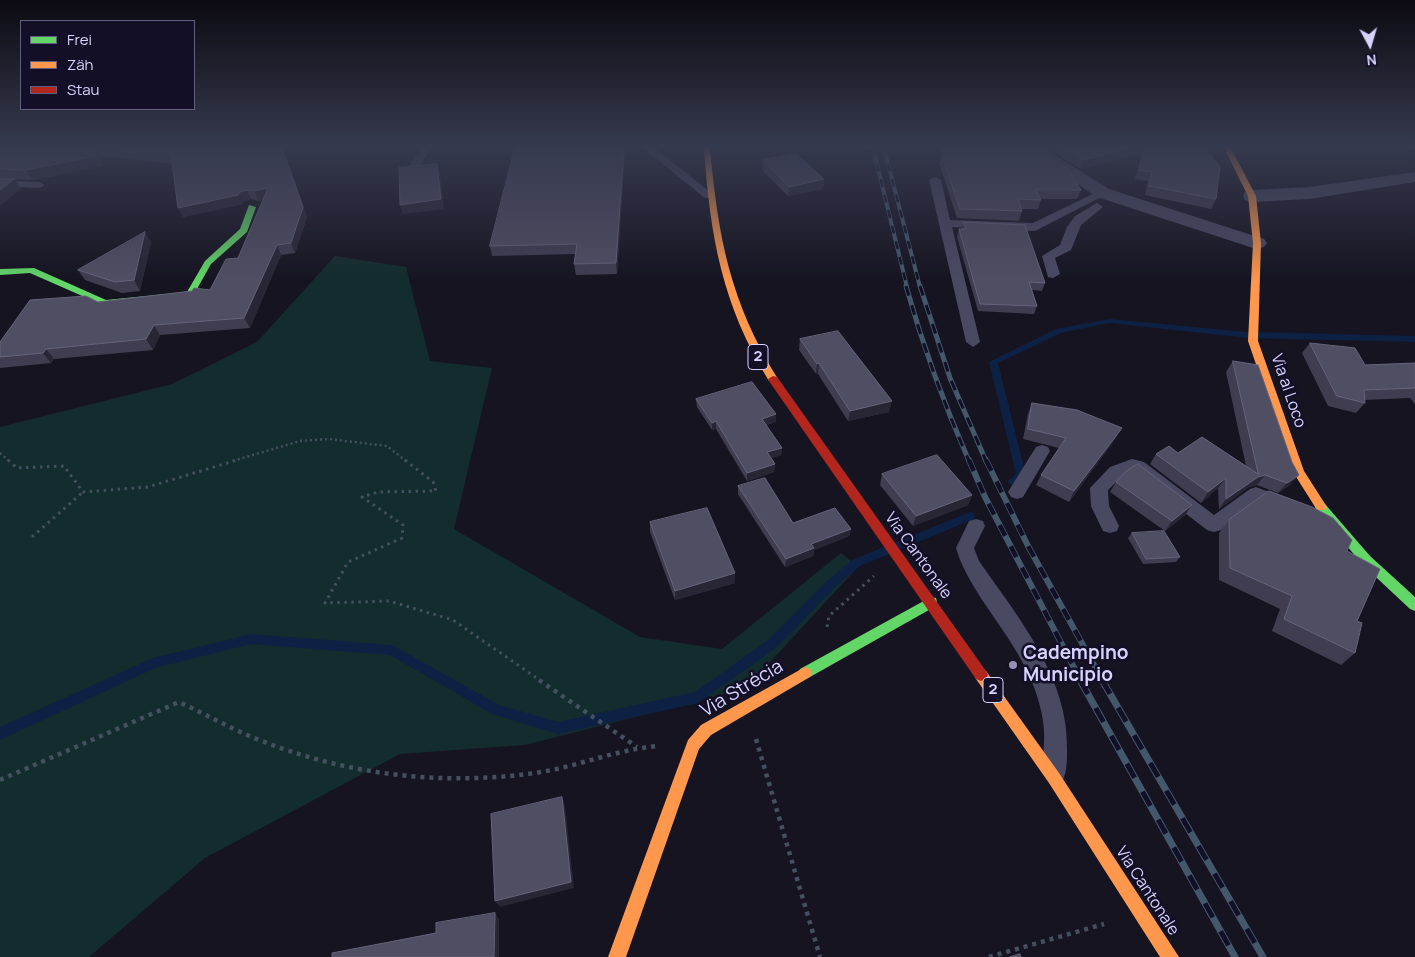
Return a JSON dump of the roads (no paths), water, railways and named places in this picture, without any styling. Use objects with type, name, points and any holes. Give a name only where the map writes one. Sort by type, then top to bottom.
[{"type":"street","name":"Via Cantonale","points":[[709,193],[718,259],[744,331],[772,378],[1054,778],[1170,957]]},
{"type":"street","name":"Via al Loco","points":[[1250,193],[1257,243],[1252,336],[1299,472],[1332,523],[1360,555],[1415,605]]},
{"type":"street","points":[[1252,196],[1311,193]]},
{"type":"street","points":[[1108,194],[1257,243]]},
{"type":"street","points":[[0,272],[31,270],[105,303],[190,294],[208,263],[244,230],[252,207]]},
{"type":"street","name":"Via Strécia","points":[[617,957],[693,745],[706,730],[931,602]]},
{"type":"lane","points":[[705,193],[709,196]]},
{"type":"lane","points":[[938,193],[973,342]]},
{"type":"lane","points":[[945,223],[1035,227],[1108,194]]},
{"type":"lane","points":[[1053,274],[1048,256],[1066,247],[1071,230],[1079,217],[1108,194]]},
{"type":"lane","points":[[1017,492],[1042,451]]},
{"type":"lane","points":[[1110,526],[1100,506],[1099,488],[1120,467],[1130,465],[1138,466],[1214,525],[1256,494],[1332,523]]},
{"type":"lane","points":[[976,526],[965,548],[970,564],[1029,650],[1047,695],[1055,727],[1054,778]]},
{"type":"waterway","points":[[1013,481],[1021,475],[993,362],[1059,331],[1109,321],[1248,335],[1415,339]]},
{"type":"waterway","points":[[0,734],[153,663],[251,639],[392,650],[496,710],[558,728],[698,697],[772,644],[832,583],[856,563],[970,516]]},
{"type":"railway","points":[[884,193],[907,287]]},
{"type":"railway","points":[[896,193],[920,287]]},
{"type":"railway","points":[[906,286],[934,375],[969,461]]},
{"type":"railway","points":[[920,286],[950,378],[986,461]]},
{"type":"railway","points":[[969,460],[985,497],[1081,681]]},
{"type":"railway","points":[[986,460],[1028,546],[1103,681]]},
{"type":"railway","points":[[1080,680],[1235,957]]},
{"type":"railway","points":[[1102,680],[1263,957]]},
{"type":"place","name":"Cadempino Municipio","points":[[1013,665]]}]
